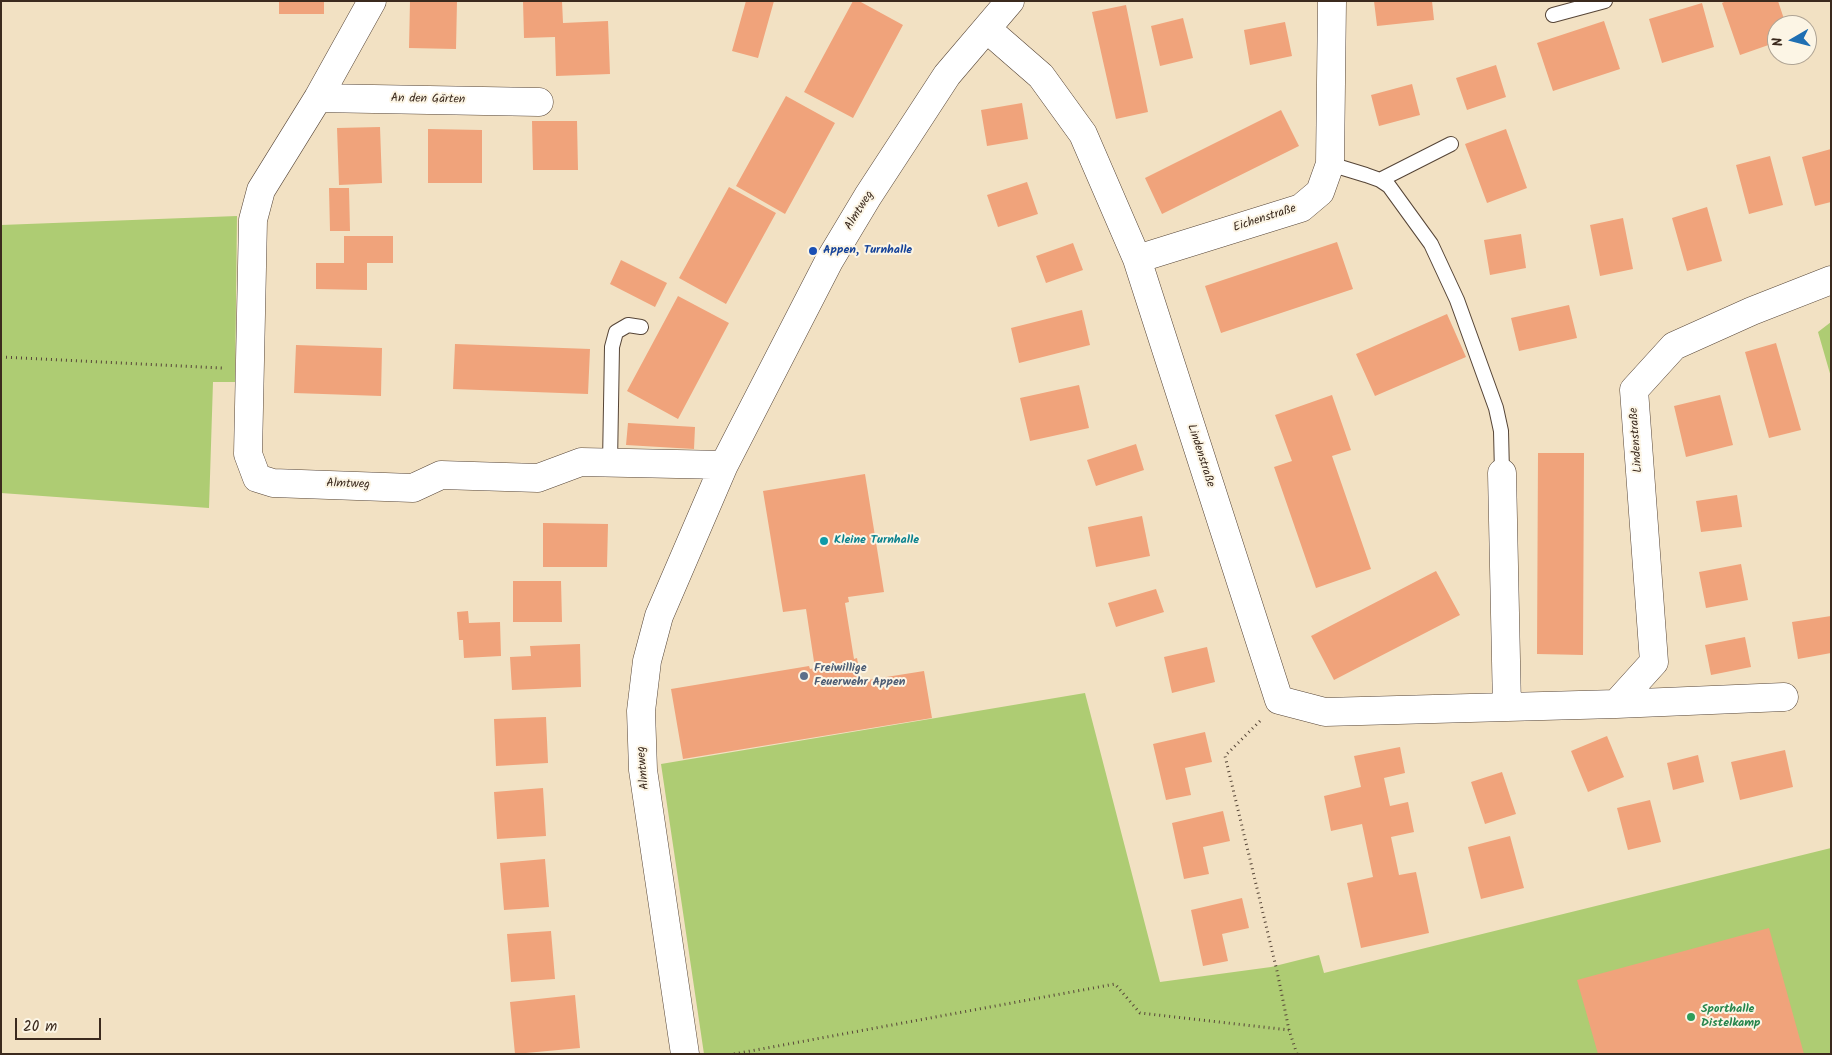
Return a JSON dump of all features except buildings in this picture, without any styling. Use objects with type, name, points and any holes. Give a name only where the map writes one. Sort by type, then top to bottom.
[{"type":"street","points":[[318,98],[372,1]]},
{"type":"street","name":"Almtweg","points":[[685,1054],[643,770],[641,711],[647,661],[659,616],[724,465],[829,260],[868,196],[947,75],[1010,1]]},
{"type":"street","name":"Eichenstraße","points":[[1137,259],[1301,208],[1320,192],[1330,164],[1332,1]]},
{"type":"street","name":"Lindenstraße","points":[[987,29],[1041,76],[1083,134],[1137,259],[1279,700]]},
{"type":"street","name":"An den Gärten","points":[[318,98],[539,102]]},
{"type":"street","name":"Almtweg","points":[[318,98],[261,190],[253,220],[248,454],[257,478],[273,483],[413,488],[441,475],[538,478],[581,462],[724,465]]},
{"type":"street","name":"Lindenstraße","points":[[1616,704],[1654,662],[1634,390],[1674,346],[1752,310],[1831,280]]},
{"type":"street","points":[[1502,473],[1506,707]]},
{"type":"street","points":[[1279,700],[1325,712],[1616,704],[1784,696]]},
{"type":"lane","points":[[1553,15],[1605,1]]},
{"type":"lane","points":[[1380,180],[1451,144]]},
{"type":"lane","points":[[1330,164],[1380,180],[1393,191],[1431,244],[1457,300],[1500,420],[1502,473]]},
{"type":"lane","points":[[610,463],[612,347],[616,332],[628,324],[641,327]]},
{"type":"path","points":[[1,357],[250,369]]},
{"type":"path","points":[[1279,700],[1226,756],[1277,970],[1289,1030],[1297,1054]]},
{"type":"path","points":[[734,1054],[1115,984],[1140,1013],[1289,1030]]},
{"type":"green space","points":[[237,216],[235,382],[213,382],[209,508],[1,493],[1,225]]},
{"type":"green space","points":[[1831,322],[1831,377],[1818,332]]},
{"type":"green space","points":[[1085,693],[1160,982],[1271,967],[1319,955],[1324,973],[1831,848],[1831,1054],[704,1054],[661,764]]},
{"type":"place","name":"Appen, Turnhalle","points":[[813,251]]},
{"type":"place","name":"Kleine Turnhalle","points":[[824,541]]},
{"type":"place","name":"Freiwillige Feuerwehr Appen","points":[[804,676]]},
{"type":"place","name":"Sporthalle Distelkamp","points":[[1691,1017]]}]
